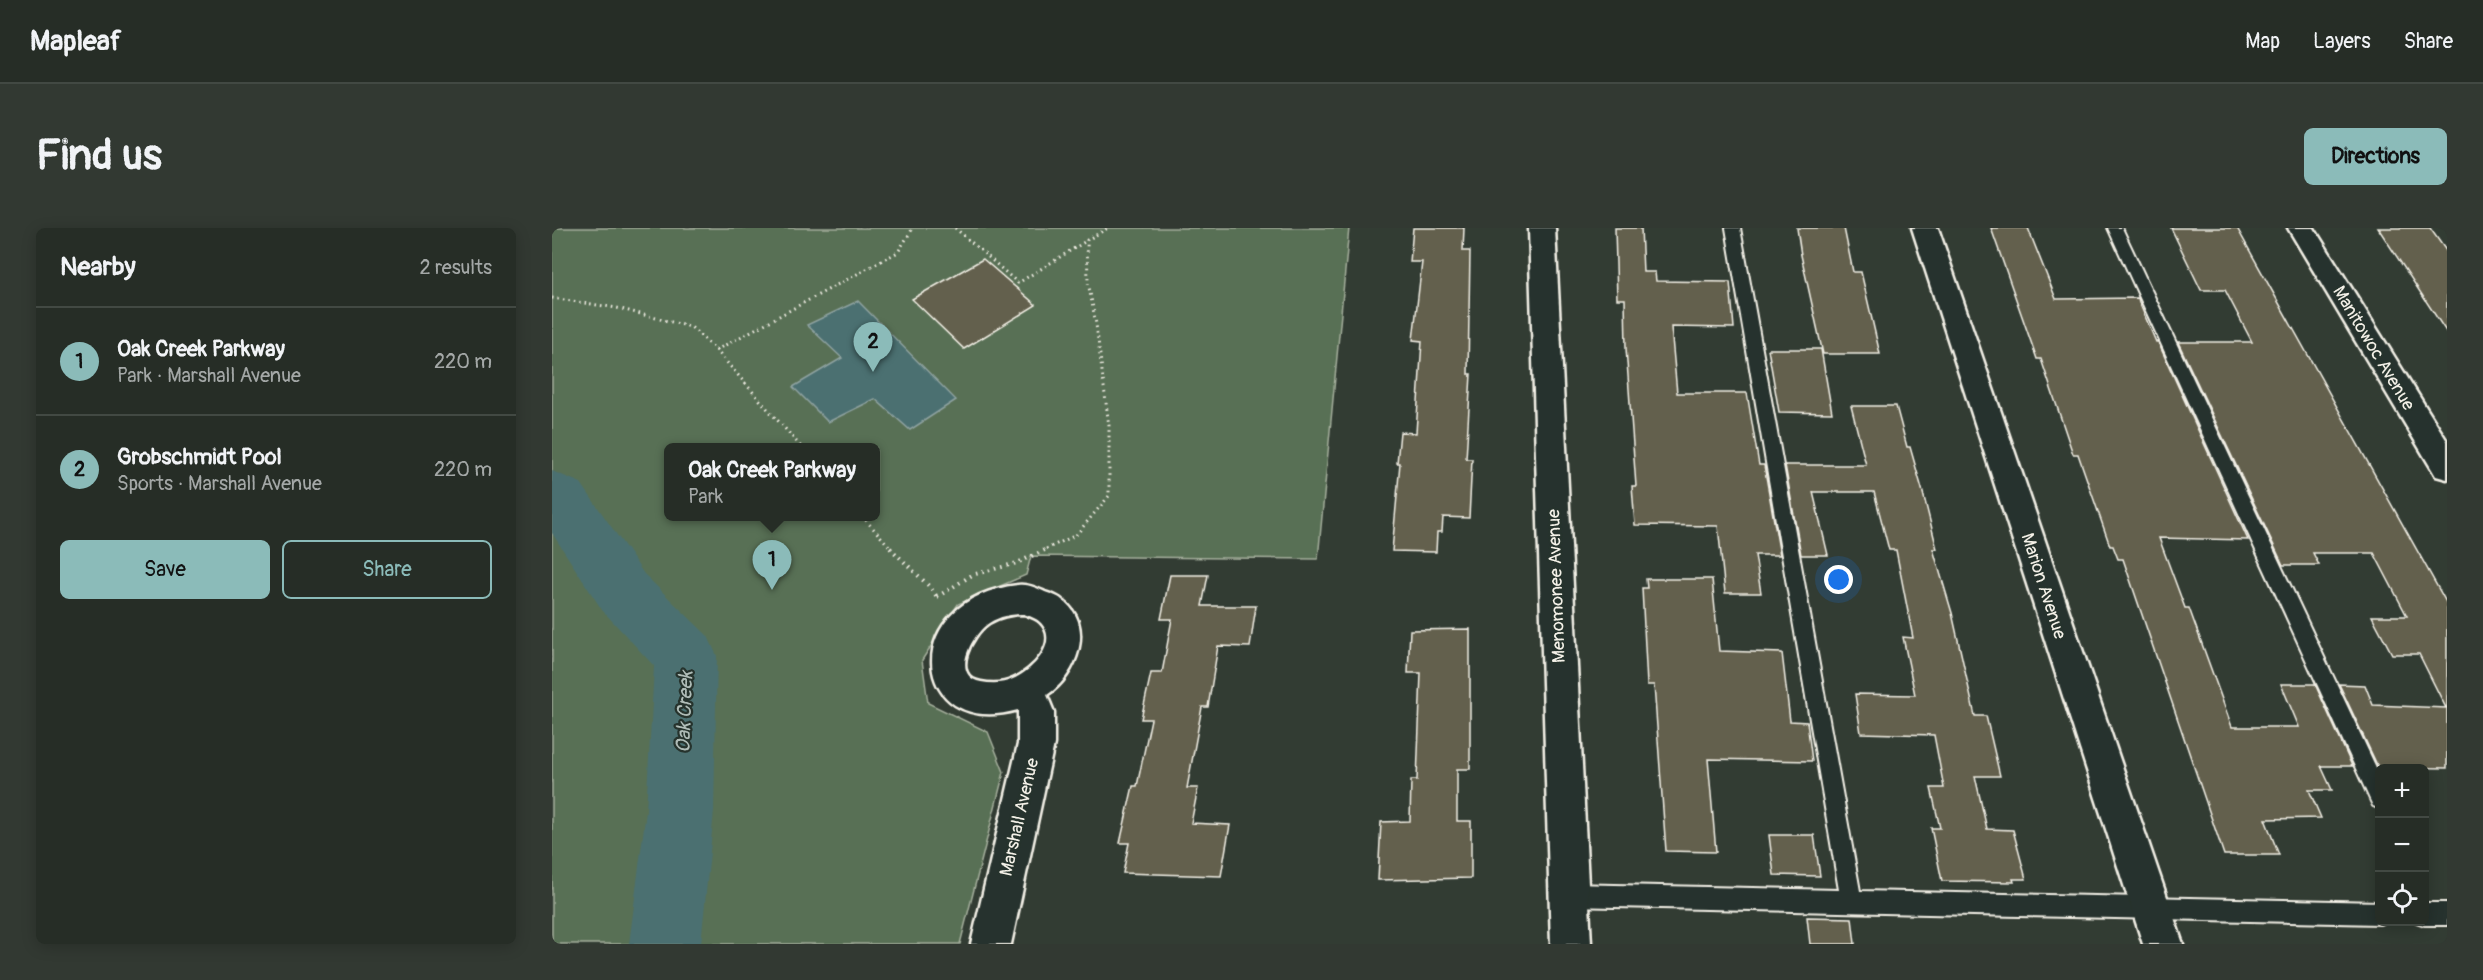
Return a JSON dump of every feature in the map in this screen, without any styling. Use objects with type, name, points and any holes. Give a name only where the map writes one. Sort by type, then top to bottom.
[{"type":"street","name":"Menomonee Avenue","points":[[1542,228],[1571,944]]},
{"type":"street","name":"Marion Avenue","points":[[1925,228],[2163,944]]},
{"type":"street","name":"Manitowoc Avenue","points":[[2301,228],[2447,467]]},
{"type":"street","points":[[1026,599],[1043,603],[1056,613],[1064,627],[1065,644],[1058,661],[1046,677],[1028,690],[1010,697],[992,700],[976,698],[962,691],[952,680],[948,666],[949,651],[956,634],[969,618],[987,607],[1007,600],[1026,599]]},
{"type":"street","name":"Marshall Avenue","points":[[991,944],[1036,744],[1036,712],[1028,690]]},
{"type":"lane","points":[[1733,228],[1852,903]]},
{"type":"lane","points":[[2115,228],[2375,790]]},
{"type":"lane","points":[[1569,896],[2375,913]]},
{"type":"path","points":[[716,350],[898,252],[913,228]]},
{"type":"path","points":[[956,228],[1018,283],[1108,228]]},
{"type":"path","points":[[938,597],[972,575],[1017,563],[1077,535],[1109,496],[1109,426],[1096,324],[1088,282],[1087,240]]},
{"type":"path","points":[[552,298],[617,308],[691,327],[716,350],[798,443]]},
{"type":"path","points":[[866,521],[903,562],[932,588],[956,634]]},
{"type":"green space","points":[[552,228],[1349,228],[1318,559],[1031,556],[1026,575],[958,604],[922,660],[928,703],[988,732],[1004,772],[960,944],[552,944]]},
{"type":"water","points":[[858,301],[956,400],[910,430],[875,399],[828,422],[793,387],[842,358],[807,325]]},
{"type":"building","points":[[1413,228],[1464,228],[1463,251],[1470,251],[1468,374],[1471,374],[1466,459],[1472,459],[1469,518],[1443,517],[1442,532],[1437,532],[1436,552],[1392,551],[1400,463],[1397,463],[1400,432],[1416,433],[1422,341],[1413,340],[1422,262],[1410,262]]},
{"type":"building","points":[[1615,228],[1641,228],[1643,272],[1655,272],[1656,281],[1730,282],[1734,328],[1671,327],[1677,393],[1747,393],[1759,465],[1764,465],[1780,555],[1755,555],[1761,593],[1725,593],[1718,526],[1635,525],[1632,486],[1636,486],[1626,348],[1625,299],[1617,299]]},
{"type":"building","points":[[1797,228],[1844,228],[1853,272],[1861,272],[1880,354],[1823,354]]},
{"type":"building","points":[[1991,228],[2028,228],[2056,299],[2138,298],[2156,342],[2158,342],[2248,540],[2159,538],[2185,608],[2189,608],[2232,727],[2299,727],[2281,684],[2315,684],[2352,766],[2321,766],[2332,790],[2309,790],[2321,818],[2265,819],[2279,855],[2224,855],[2123,559],[2118,559],[2113,546],[2110,546],[2078,454],[2073,454],[2041,359],[2037,359]]},
{"type":"building","points":[[2171,228],[2237,228],[2447,604],[2447,768],[2429,768],[2429,764],[2377,764],[2339,684],[2365,685],[2373,705],[2446,708],[2419,654],[2392,654],[2372,616],[2407,616],[2374,553],[2313,553],[2319,565],[2283,565],[2178,342],[2252,342],[2225,290],[2201,290]]},
{"type":"building","points":[[2378,228],[2430,228],[2447,252],[2447,333]]},
{"type":"building","points":[[983,259],[1036,305],[964,349],[912,299]]},
{"type":"building","points":[[1768,349],[1821,349],[1832,413],[1779,412]]},
{"type":"building","points":[[1851,406],[1896,406],[1922,489],[1937,549],[1933,549],[1952,613],[1975,716],[1986,716],[2000,776],[1975,776],[1987,829],[2013,830],[2026,879],[2013,879],[2014,882],[1942,881],[1931,828],[1940,828],[1931,788],[1944,788],[1934,735],[1861,733],[1855,694],[1915,695],[1903,637],[1913,638],[1896,550],[1889,550],[1874,492],[1813,492],[1828,555],[1801,555],[1785,465],[1866,465]]},
{"type":"building","points":[[1170,575],[1208,575],[1202,606],[1256,606],[1250,647],[1218,646],[1208,707],[1202,707],[1187,788],[1198,788],[1191,823],[1230,825],[1221,876],[1123,873],[1129,843],[1120,843],[1133,786],[1137,786],[1151,719],[1141,719],[1151,673],[1162,673],[1172,619],[1161,619]]},
{"type":"building","points":[[1646,579],[1712,579],[1719,651],[1782,653],[1790,721],[1807,722],[1812,761],[1708,759],[1716,852],[1666,851],[1654,685],[1647,685],[1642,588],[1647,588]]},
{"type":"building","points":[[1470,629],[1470,769],[1457,769],[1457,821],[1471,821],[1471,878],[1378,880],[1381,822],[1410,821],[1411,780],[1417,780],[1421,673],[1408,673],[1410,630]]},
{"type":"building","points":[[1769,835],[1814,835],[1820,876],[1774,875]]},
{"type":"building","points":[[1807,917],[1852,918],[1855,944],[1810,944]]},
{"type":"waterway","name":"Oak Creek","points":[[552,494],[561,499],[623,592],[686,656],[680,811],[665,944]]},
{"type":"place","name":"Grobschmidt Pool","points":[[873,372]]},
{"type":"place","name":"Oak Creek Parkway","points":[[772,590]]}]
